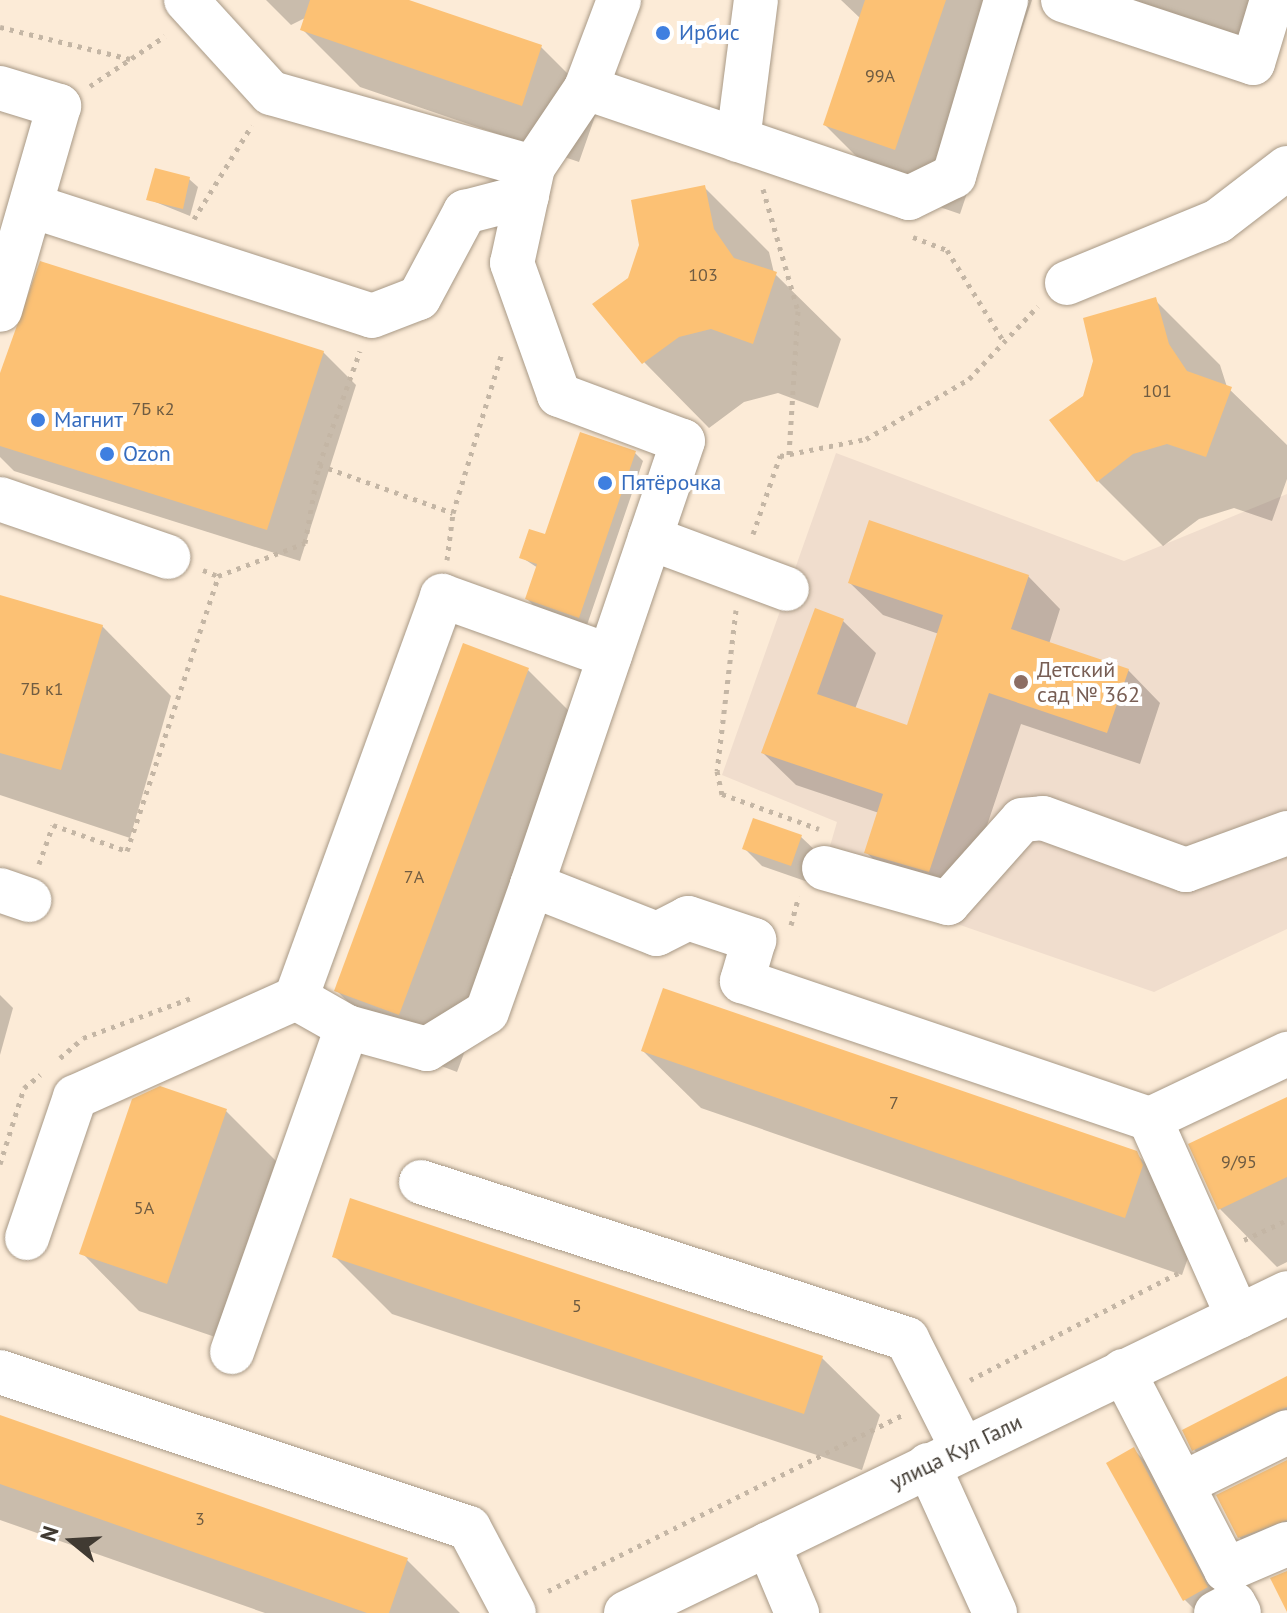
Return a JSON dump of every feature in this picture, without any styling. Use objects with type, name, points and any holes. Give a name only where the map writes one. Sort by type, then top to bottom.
[{"type":"street","points":[[296,998],[347,1027],[427,1049],[487,1012],[683,441],[559,395],[512,263],[530,182],[586,88],[619,0]]},
{"type":"street","points":[[738,140],[756,0]]},
{"type":"street","points":[[586,88],[909,198],[954,176],[1006,0]]},
{"type":"street","points":[[1063,0],[1253,63],[1272,0]]},
{"type":"street","points":[[190,8],[271,93],[530,182]]},
{"type":"street","points":[[0,88],[59,106],[0,310]]},
{"type":"street","points":[[1067,283],[1218,221],[1287,168]]},
{"type":"street","points":[[32,206],[372,316],[419,298],[465,212],[530,182]]},
{"type":"street","points":[[0,499],[168,557]]},
{"type":"street","points":[[650,538],[787,589]]},
{"type":"street","points":[[27,1238],[75,1097],[296,998],[442,596],[610,656]]},
{"type":"street","points":[[814,864],[948,903],[1022,820],[1043,818],[1186,870],[1287,833]]},
{"type":"street","points":[[532,885],[657,934],[688,918],[754,940],[742,981],[1150,1119],[1287,1054]]},
{"type":"street","points":[[232,1352],[347,1027]]},
{"type":"street","points":[[1150,1119],[1238,1317]]},
{"type":"street","points":[[421,1182],[907,1339],[937,1398],[945,1456],[995,1613]]},
{"type":"street","name":"улица Кул Гали","points":[[645,1609],[945,1456],[1287,1293]]},
{"type":"street","points":[[1123,1371],[1226,1570],[1287,1544]]},
{"type":"street","points":[[0,1372],[469,1528],[513,1611]]},
{"type":"street","points":[[1182,1484],[1287,1432]]},
{"type":"street","points":[[768,1544],[797,1613]]},
{"type":"street","points":[[1216,1613],[1234,1604],[1239,1613]]},
{"type":"path","points":[[59,106],[131,60],[190,8]]},
{"type":"path","points":[[0,27],[131,60]]},
{"type":"path","points":[[174,252],[271,93]]},
{"type":"path","points":[[761,180],[798,311],[789,455]]},
{"type":"path","points":[[764,988],[814,864],[819,828],[722,794],[717,771],[740,571],[780,456],[866,439],[969,379],[1067,283]]},
{"type":"path","points":[[442,596],[453,513],[524,298]]},
{"type":"path","points":[[168,557],[218,576],[305,543],[319,465],[372,316]]},
{"type":"path","points":[[319,465],[453,513]]},
{"type":"path","points":[[14,895],[53,825],[127,851],[219,574]]},
{"type":"path","points":[[513,1611],[1287,1220]]},
{"type":"shaded area","name":"Детский сад № 362","points":[[836,453],[1124,561],[1287,494],[1287,929],[1154,992],[821,877],[837,822],[722,775]]},
{"type":"building","points":[[310,0],[409,0],[542,45],[522,106],[300,30]]},
{"type":"building","points":[[865,0],[946,0],[895,150],[823,125]]},
{"type":"building","points":[[155,168],[190,177],[183,209],[146,200]]},
{"type":"building","points":[[705,185],[714,229],[734,258],[777,272],[753,344],[711,329],[679,337],[642,364],[592,304],[628,278],[639,245],[631,200]]},
{"type":"building","points":[[40,261],[324,351],[267,530],[0,446],[0,373]]},
{"type":"building","points":[[1156,297],[1169,344],[1187,371],[1232,387],[1206,457],[1167,444],[1133,454],[1097,482],[1049,420],[1083,396],[1093,361],[1083,318]]},
{"type":"building","points":[[580,432],[636,451],[579,618],[525,599],[537,564],[519,558],[529,529],[545,534]]},
{"type":"building","points":[[869,520],[1029,575],[1011,629],[1129,669],[1107,733],[989,693],[929,872],[864,853],[883,794],[761,753],[815,608],[844,619],[817,694],[907,725],[943,615],[848,583]]},
{"type":"building","points":[[0,595],[103,625],[61,770],[0,753]]},
{"type":"building","points":[[463,643],[529,668],[399,1015],[334,991]]},
{"type":"building","points":[[753,818],[802,835],[791,866],[742,849]]},
{"type":"building","points":[[663,988],[1137,1151],[1143,1165],[1125,1218],[641,1051]]},
{"type":"building","points":[[160,1086],[227,1109],[167,1284],[79,1254],[132,1099]]},
{"type":"building","points":[[1287,1097],[1287,1177],[1218,1210],[1188,1144]]},
{"type":"building","points":[[350,1198],[823,1356],[804,1414],[332,1257]]},
{"type":"building","points":[[1287,1376],[1287,1407],[1192,1451],[1182,1430]]},
{"type":"building","points":[[0,1415],[408,1558],[389,1613],[367,1613],[0,1484]]},
{"type":"building","points":[[1134,1447],[1208,1587],[1183,1601],[1106,1463]]},
{"type":"building","points":[[1287,1460],[1287,1520],[1238,1538],[1216,1495]]},
{"type":"building","points":[[1287,1571],[1287,1612],[1270,1578]]},
{"type":"place","name":"Ирбис","points":[[663,33]]},
{"type":"place","name":"Магнит","points":[[38,420]]},
{"type":"place","name":"Ozon","points":[[107,454]]},
{"type":"place","name":"Пятёрочка","points":[[605,483]]},
{"type":"place","name":"Детский сад № 362","points":[[1021,682]]}]
